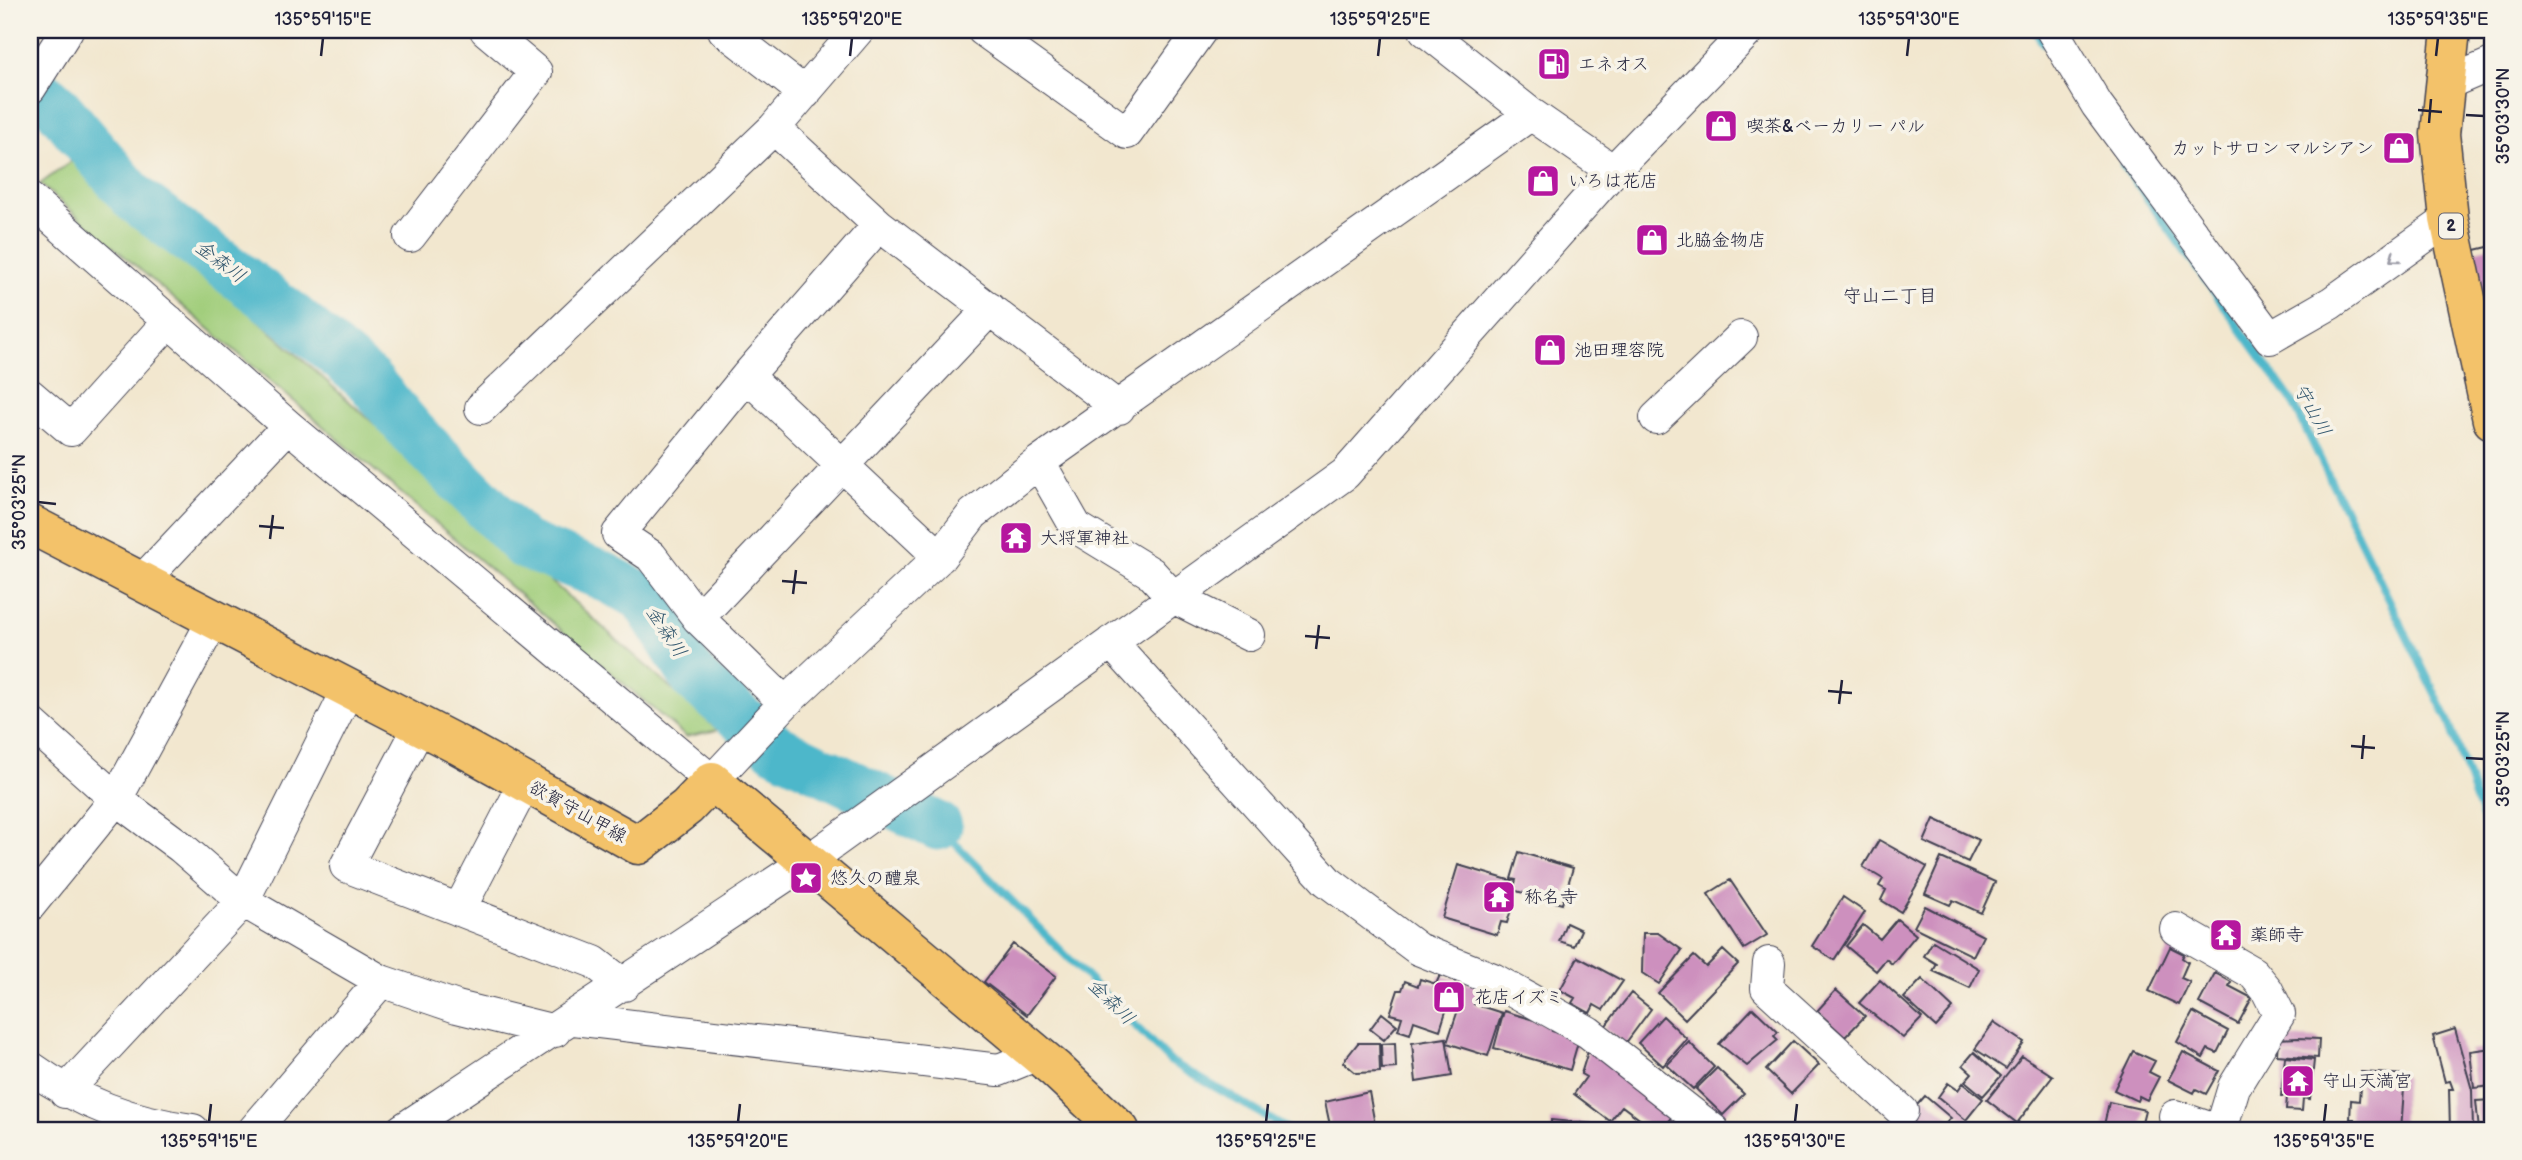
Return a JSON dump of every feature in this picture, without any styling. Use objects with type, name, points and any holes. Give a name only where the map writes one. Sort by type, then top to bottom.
[{"type":"main road","name":"2","points":[[2451,30],[2443,85],[2440,134],[2449,219],[2492,420]]},
{"type":"main road","name":"欲賀守山甲線","points":[[32,529],[144,580],[638,845],[687,807],[712,781]]},
{"type":"main road","points":[[712,781],[1038,1054],[1120,1130]]},
{"type":"street","points":[[410,236],[536,72],[486,30]]},
{"type":"street","points":[[724,30],[805,93]]},
{"type":"street","points":[[481,408],[774,128],[858,30]]},
{"type":"street","points":[[983,30],[1127,133],[1201,30]]},
{"type":"street","points":[[1424,30],[1531,114],[1613,171]]},
{"type":"street","points":[[402,1130],[808,861],[1345,474],[1613,171],[1749,30]]},
{"type":"street","points":[[2052,30],[2097,105],[2270,338],[2331,303],[2449,219]]},
{"type":"street","points":[[30,88],[50,42]]},
{"type":"street","points":[[2443,85],[2492,64]]},
{"type":"street","points":[[30,199],[288,426],[712,781],[785,703],[940,557],[973,514],[1039,462],[1119,408],[1531,114]]},
{"type":"street","points":[[774,128],[879,225],[1119,408]]},
{"type":"street","points":[[785,703],[698,618],[651,556],[618,534],[747,376],[879,225]]},
{"type":"street","points":[[698,618],[990,309]]},
{"type":"street","points":[[30,395],[71,430],[169,321]]},
{"type":"street","points":[[1656,418],[1741,337]]},
{"type":"street","points":[[747,376],[940,557]]},
{"type":"street","points":[[144,580],[288,426]]},
{"type":"street","points":[[1039,462],[1076,527],[1151,573],[1173,597],[1249,635]]},
{"type":"street","points":[[30,904],[116,799],[214,619]]},
{"type":"street","points":[[1111,642],[1327,881],[1418,948],[1493,979],[1588,1032],[1713,1130]]},
{"type":"street","points":[[65,1092],[243,901],[348,690]]},
{"type":"street","points":[[30,722],[116,799],[181,847],[243,901],[381,981],[457,1007],[564,1025],[999,1070],[1038,1054]]},
{"type":"street","points":[[420,726],[346,866],[594,962],[624,985]]},
{"type":"street","points":[[459,910],[525,782]]},
{"type":"street","points":[[2175,1116],[2218,1130],[2234,1087],[2279,1014],[2267,990],[2253,973],[2176,929]]},
{"type":"street","points":[[1769,963],[1768,988],[1902,1111]]},
{"type":"street","points":[[254,1130],[381,981]]},
{"type":"street","points":[[30,1067],[65,1092],[147,1124],[193,1130]]},
{"type":"green space","points":[[76,158],[718,730],[686,737],[40,184]]},
{"type":"building","points":[[2492,246],[2492,336],[2467,252]]},
{"type":"building","points":[[1934,819],[1979,840],[1968,862],[1924,842]]},
{"type":"building","points":[[1879,840],[1927,867],[1901,912],[1881,900],[1886,890],[1879,886],[1883,879],[1863,867]]},
{"type":"building","points":[[1519,852],[1573,868],[1562,904],[1513,890],[1516,880],[1511,879]]},
{"type":"building","points":[[1941,858],[1995,882],[1981,913],[1953,900],[1950,905],[1925,894]]},
{"type":"building","points":[[1458,865],[1512,881],[1508,894],[1515,896],[1507,923],[1501,922],[1497,935],[1442,918]]},
{"type":"building","points":[[1730,880],[1767,935],[1744,949],[1708,894]]},
{"type":"building","points":[[1843,897],[1865,912],[1834,960],[1812,946]]},
{"type":"building","points":[[1925,906],[1983,936],[1973,956],[1914,927]]},
{"type":"building","points":[[1897,919],[1916,935],[1892,964],[1886,959],[1876,971],[1846,946],[1863,925],[1880,939]]},
{"type":"building","points":[[1566,923],[1581,930],[1574,946],[1559,941]]},
{"type":"building","points":[[1643,933],[1658,933],[1682,950],[1659,984],[1642,973]]},
{"type":"building","points":[[1933,941],[1979,969],[1970,988],[1933,971],[1937,964],[1924,956]]},
{"type":"building","points":[[1013,944],[1056,976],[1027,1015],[984,982]]},
{"type":"building","points":[[2170,947],[2184,954],[2182,958],[2188,962],[2181,978],[2190,982],[2179,1005],[2149,991]]},
{"type":"building","points":[[1723,950],[1738,964],[1685,1019],[1658,993],[1694,956],[1706,967]]},
{"type":"building","points":[[1578,957],[1623,981],[1603,1010],[1594,1005],[1590,1013],[1572,1003],[1575,998],[1560,990]]},
{"type":"building","points":[[2215,973],[2231,982],[2229,986],[2252,998],[2238,1024],[2199,1003]]},
{"type":"building","points":[[1440,975],[1456,980],[1440,1030],[1414,1021],[1410,1034],[1398,1030],[1402,1017],[1390,1014],[1398,990],[1402,990],[1405,981],[1418,986],[1420,979],[1436,984]]},
{"type":"building","points":[[1922,979],[1953,1008],[1936,1027],[1904,998]]},
{"type":"building","points":[[1459,980],[1480,987],[1474,1004],[1502,1013],[1488,1056],[1447,1043],[1458,1010],[1450,1008]]},
{"type":"building","points":[[1880,980],[1922,1018],[1903,1038],[1859,1003]]},
{"type":"building","points":[[1836,990],[1865,1016],[1845,1037],[1817,1011]]},
{"type":"building","points":[[1631,993],[1651,1009],[1625,1044],[1604,1028]]},
{"type":"building","points":[[1753,1008],[1778,1032],[1774,1036],[1778,1040],[1747,1066],[1719,1044]]},
{"type":"building","points":[[1504,1011],[1554,1026],[1552,1031],[1579,1039],[1570,1070],[1494,1048]]},
{"type":"building","points":[[2193,1012],[2228,1031],[2217,1053],[2208,1049],[2203,1058],[2177,1042]]},
{"type":"building","points":[[1382,1013],[1397,1025],[1384,1040],[1370,1029]]},
{"type":"building","points":[[1663,1016],[1687,1039],[1663,1066],[1638,1043]]},
{"type":"building","points":[[1994,1022],[2024,1042],[2006,1069],[1975,1049]]},
{"type":"building","points":[[2455,1029],[2472,1090],[2473,1130],[2450,1130],[2449,1089],[2453,1089],[2450,1081],[2445,1082],[2433,1036]]},
{"type":"building","points":[[1446,1038],[1452,1076],[1416,1082],[1412,1043]]},
{"type":"building","points":[[2278,1039],[2319,1039],[2318,1058],[2277,1055]]},
{"type":"building","points":[[1793,1041],[1819,1065],[1791,1094],[1766,1070]]},
{"type":"building","points":[[1689,1042],[1714,1067],[1693,1089],[1667,1065]]},
{"type":"building","points":[[1358,1043],[1379,1043],[1380,1072],[1356,1073],[1343,1062]]},
{"type":"building","points":[[1395,1043],[1396,1068],[1382,1069],[1381,1044]]},
{"type":"building","points":[[1589,1048],[1675,1114],[1662,1130],[1654,1130],[1622,1106],[1610,1121],[1574,1094],[1586,1077],[1581,1074]]},
{"type":"building","points":[[2492,1048],[2492,1086],[2474,1088],[2470,1051]]},
{"type":"building","points":[[2133,1051],[2155,1061],[2149,1072],[2159,1077],[2147,1100],[2139,1096],[2137,1101],[2114,1090]]},
{"type":"building","points":[[1974,1052],[2001,1076],[1983,1096],[1965,1081],[1972,1073],[1963,1065]]},
{"type":"building","points":[[2183,1052],[2219,1071],[2206,1094],[2196,1089],[2194,1093],[2168,1080]]},
{"type":"building","points":[[2022,1056],[2053,1076],[2017,1123],[1987,1100]]},
{"type":"building","points":[[2285,1057],[2314,1060],[2310,1099],[2303,1098],[2302,1111],[2286,1110],[2287,1096],[2281,1096]]},
{"type":"building","points":[[1717,1068],[1744,1094],[1723,1115],[1696,1089]]},
{"type":"building","points":[[2361,1072],[2405,1075],[2401,1130],[2353,1130],[2354,1119],[2350,1119],[2351,1100],[2359,1101]]},
{"type":"building","points":[[1948,1083],[1958,1090],[1963,1083],[1983,1099],[1966,1120],[1938,1097]]},
{"type":"building","points":[[1369,1092],[1375,1125],[1331,1130],[1325,1102]]},
{"type":"building","points":[[1925,1096],[1951,1118],[1940,1130],[1895,1130]]},
{"type":"building","points":[[2492,1100],[2492,1130],[2479,1130],[2476,1101]]},
{"type":"building","points":[[2109,1102],[2145,1110],[2140,1130],[2103,1130]]},
{"type":"building","points":[[1551,1120],[1624,1127],[1624,1130],[1551,1130]]},
{"type":"waterway","name":"守山川","points":[[2034,30],[2043,43]]},
{"type":"waterway","name":"金森川","points":[[30,83],[56,106],[134,198],[288,313],[369,381],[414,434],[523,544],[603,576],[643,597],[695,679],[776,748],[938,826]]},
{"type":"waterway","name":"守山川","points":[[2123,165],[2292,401],[2448,720],[2492,845]]},
{"type":"waterway","name":"金森川","points":[[938,826],[1170,1061],[1289,1130]]},
{"type":"place","name":"エネオス","points":[[1554,64]]},
{"type":"place","name":"喫茶&ベーカリー パル","points":[[1721,126]]},
{"type":"place","name":"カットサロン マルシアン","points":[[2399,148]]},
{"type":"place","name":"いろは花店","points":[[1543,181]]},
{"type":"place","name":"北脇金物店","points":[[1652,240]]},
{"type":"place","name":"池田理容院","points":[[1550,350]]},
{"type":"place","name":"大将軍神社","points":[[1016,538]]},
{"type":"place","name":"悠久の醴泉","points":[[806,878]]},
{"type":"place","name":"称名寺","points":[[1499,897]]},
{"type":"place","name":"薬師寺","points":[[2226,935]]},
{"type":"place","name":"花店イズミ","points":[[1449,997]]},
{"type":"place","name":"守山天満宮","points":[[2298,1081]]},
{"type":"district","name":"守山二丁目","points":[[1890,296]]}]
